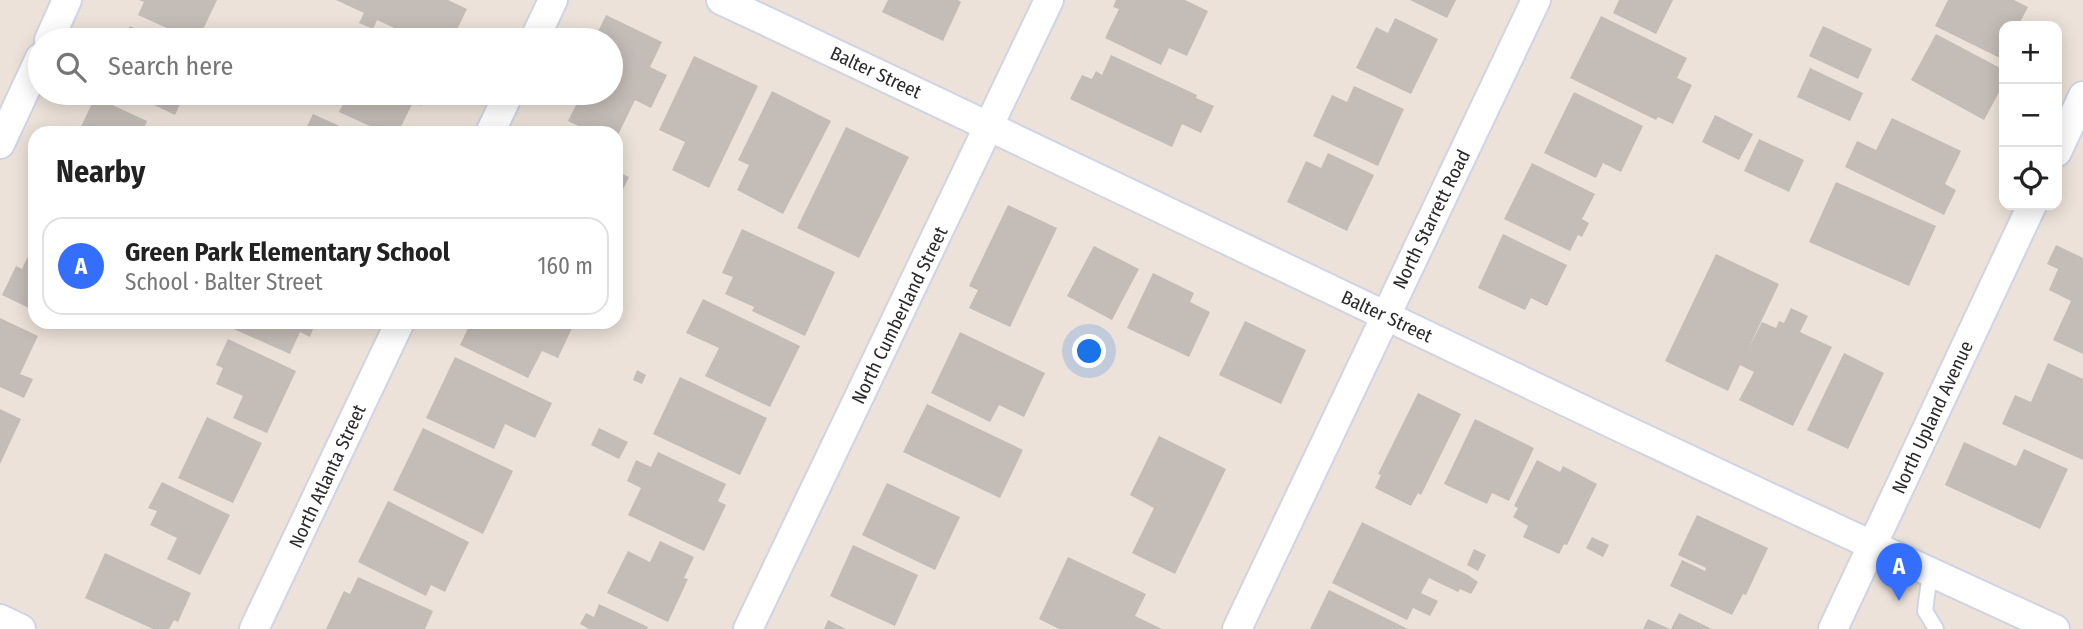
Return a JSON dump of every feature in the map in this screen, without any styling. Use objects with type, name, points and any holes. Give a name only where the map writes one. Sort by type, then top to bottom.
[{"type":"street","points":[[54,28],[67,0]]},
{"type":"street","points":[[540,28],[553,0]]},
{"type":"street","name":"Balter Street","points":[[721,0],[2055,629]]},
{"type":"street","name":"North Cumberland Street","points":[[748,629],[1049,0]]},
{"type":"street","name":"North Starrett Road","points":[[1237,629],[1536,0]]},
{"type":"street","points":[[0,144],[28,84]]},
{"type":"street","points":[[2059,147],[2083,96]]},
{"type":"street","points":[[493,126],[503,105]]},
{"type":"street","name":"North Upland Avenue","points":[[1833,629],[2030,210]]},
{"type":"street","name":"North Atlanta Street","points":[[254,629],[397,329]]},
{"type":"street","points":[[0,619],[21,629]]},
{"type":"lane","points":[[1930,572],[1926,611],[1936,629]]},
{"type":"building","points":[[139,0],[217,0],[204,28],[167,28],[138,15],[144,2]]},
{"type":"building","points":[[336,0],[448,0],[467,9],[458,28],[394,28],[377,20],[373,28],[371,28],[359,23],[364,13]]},
{"type":"building","points":[[888,0],[961,2],[943,41],[882,12]]},
{"type":"building","points":[[1116,0],[1185,0],[1208,11],[1187,56],[1169,48],[1161,65],[1105,38],[1119,9],[1113,7]]},
{"type":"building","points":[[1410,0],[1456,0],[1447,18]]},
{"type":"building","points":[[1619,0],[1673,0],[1656,34],[1613,13]]},
{"type":"building","points":[[1948,0],[2014,0],[2028,7],[2021,21],[1999,21],[1999,58],[1935,26]]},
{"type":"building","points":[[606,15],[662,42],[650,67],[667,75],[651,108],[635,100],[622,126],[578,126],[568,121],[576,105],[623,105],[623,28],[600,28]]},
{"type":"building","points":[[1601,16],[1687,58],[1677,78],[1692,85],[1673,124],[1658,117],[1656,120],[1570,78]]},
{"type":"building","points":[[1395,18],[1438,39],[1411,94],[1356,68],[1376,27],[1388,33]]},
{"type":"building","points":[[1823,26],[1872,49],[1858,79],[1809,56]]},
{"type":"building","points":[[1936,34],[1999,67],[1999,92],[1984,120],[1911,80]]},
{"type":"building","points":[[1111,55],[1197,95],[1196,98],[1214,106],[1201,133],[1182,124],[1172,147],[1070,99],[1082,75],[1092,79],[1096,71],[1102,75]]},
{"type":"building","points":[[694,56],[758,86],[709,188],[672,170],[685,142],[659,130]]},
{"type":"building","points":[[1810,68],[1863,93],[1850,121],[1797,97]]},
{"type":"building","points":[[1354,86],[1404,109],[1378,166],[1313,136],[1332,95],[1347,102]]},
{"type":"building","points":[[772,91],[831,121],[783,214],[737,190],[749,165],[738,160]]},
{"type":"building","points":[[1574,92],[1643,126],[1621,172],[1603,163],[1596,178],[1544,153]]},
{"type":"building","points":[[91,105],[112,105],[147,121],[145,126],[81,126]]},
{"type":"building","points":[[154,105],[180,105],[175,115]]},
{"type":"building","points":[[343,105],[412,105],[401,126],[370,126],[339,112]]},
{"type":"building","points":[[313,114],[340,126],[307,126]]},
{"type":"building","points":[[1715,115],[1753,134],[1739,160],[1702,142]]},
{"type":"building","points":[[1892,118],[1961,151],[1945,184],[1956,190],[1944,215],[1845,167],[1857,141],[1876,150]]},
{"type":"building","points":[[846,127],[909,157],[859,258],[797,228]]},
{"type":"building","points":[[1759,139],[1804,160],[1789,192],[1744,171]]},
{"type":"building","points":[[1328,153],[1374,175],[1347,231],[1287,202],[1306,161],[1321,168]]},
{"type":"building","points":[[1532,163],[1595,194],[1582,219],[1589,223],[1582,237],[1578,235],[1570,251],[1504,219]]},
{"type":"building","points":[[623,174],[629,177],[623,189]]},
{"type":"building","points":[[1836,182],[1936,226],[1909,286],[1809,242]]},
{"type":"building","points":[[1008,205],[1057,228],[1010,327],[969,308],[978,290],[969,286]]},
{"type":"building","points":[[742,229],[835,272],[805,336],[752,311],[754,307],[725,294],[733,277],[722,273]]},
{"type":"building","points":[[1503,234],[1567,265],[1547,306],[1531,298],[1525,310],[1478,288]]},
{"type":"building","points":[[2056,245],[2083,258],[2083,354],[2053,340],[2071,301],[2049,290],[2058,269],[2047,264]]},
{"type":"building","points":[[1094,246],[1139,269],[1112,320],[1067,296]]},
{"type":"building","points":[[1716,254],[1779,284],[1748,349],[1762,322],[1776,328],[1779,321],[1784,323],[1791,308],[1808,316],[1800,332],[1832,347],[1793,426],[1739,400],[1754,372],[1740,365],[1728,391],[1665,361]]},
{"type":"building","points":[[28,256],[28,308],[2,295],[16,266],[22,269]]},
{"type":"building","points":[[1153,273],[1194,293],[1190,302],[1210,312],[1189,357],[1127,328]]},
{"type":"building","points":[[703,299],[800,346],[770,407],[705,376],[719,348],[686,333]]},
{"type":"building","points":[[0,318],[38,336],[20,374],[33,379],[24,398],[0,387]]},
{"type":"building","points":[[1245,321],[1306,350],[1281,404],[1219,375]]},
{"type":"building","points":[[234,329],[313,329],[310,337],[300,332],[290,354]]},
{"type":"building","points":[[468,329],[572,329],[558,358],[542,351],[528,378],[460,345]]},
{"type":"building","points":[[960,332],[1045,373],[1024,417],[999,405],[990,422],[931,393]]},
{"type":"building","points":[[228,339],[296,371],[267,433],[233,418],[243,396],[216,384],[223,368],[216,365]]},
{"type":"building","points":[[1844,353],[1884,373],[1848,449],[1807,430]]},
{"type":"building","points":[[455,357],[552,403],[535,438],[505,424],[494,449],[426,418]]},
{"type":"building","points":[[2048,363],[2083,379],[2083,460],[2002,424],[2015,395],[2031,402]]},
{"type":"building","points":[[637,370],[646,375],[642,384],[633,380]]},
{"type":"building","points":[[680,377],[767,418],[740,475],[653,434]]},
{"type":"building","points":[[1418,393],[1461,414],[1421,495],[1418,493],[1411,506],[1375,488],[1381,475],[1378,474]]},
{"type":"building","points":[[927,404],[1023,450],[1000,498],[903,452]]},
{"type":"building","points":[[0,409],[21,419],[0,464]]},
{"type":"building","points":[[207,417],[262,443],[233,503],[178,478]]},
{"type":"building","points":[[1475,419],[1534,448],[1509,501],[1492,493],[1487,504],[1444,484]]},
{"type":"building","points":[[423,428],[513,471],[483,534],[393,490]]},
{"type":"building","points":[[599,428],[628,442],[619,459],[591,445]]},
{"type":"building","points":[[1159,436],[1226,469],[1175,574],[1132,553],[1154,508],[1130,495]]},
{"type":"building","points":[[1964,442],[2016,466],[2024,449],[2068,469],[2040,529],[1945,485]]},
{"type":"building","points":[[658,452],[726,484],[718,501],[726,505],[704,551],[628,515],[641,488],[627,481],[636,460],[651,467]]},
{"type":"building","points":[[1537,460],[1560,472],[1563,466],[1597,484],[1567,545],[1564,544],[1559,554],[1523,537],[1528,526],[1513,517],[1518,508],[1514,506]]},
{"type":"building","points":[[162,482],[230,515],[200,575],[167,559],[177,538],[150,525],[157,511],[148,508]]},
{"type":"building","points":[[887,483],[960,517],[935,570],[862,535]]},
{"type":"building","points":[[388,501],[469,542],[445,592],[431,585],[426,596],[358,562]]},
{"type":"building","points":[[1697,515],[1768,548],[1746,595],[1743,594],[1732,615],[1670,586],[1682,560],[1705,571],[1706,568],[1678,555]]},
{"type":"building","points":[[1362,522],[1468,575],[1478,582],[1471,594],[1460,589],[1458,592],[1429,578],[1421,593],[1438,601],[1430,616],[1413,608],[1407,620],[1332,583]]},
{"type":"building","points":[[1592,537],[1609,545],[1603,557],[1586,548]]},
{"type":"building","points":[[660,541],[694,557],[684,578],[688,579],[668,622],[607,593],[628,551],[650,562]]},
{"type":"building","points":[[853,545],[918,575],[895,626],[830,596]]},
{"type":"building","points":[[1474,549],[1486,555],[1478,571],[1467,565]]},
{"type":"building","points":[[105,553],[191,593],[178,622],[174,620],[169,629],[153,629],[85,598]]},
{"type":"building","points":[[1068,557],[1146,594],[1135,616],[1162,629],[1059,629],[1039,619]]},
{"type":"building","points":[[358,577],[433,611],[425,629],[326,629],[344,591],[350,594]]},
{"type":"building","points":[[1329,590],[1408,629],[1310,629]]},
{"type":"building","points":[[599,604],[648,627],[589,629],[580,624],[586,613],[594,617]]},
{"type":"building","points":[[1679,613],[1712,629],[1671,629]]},
{"type":"building","points":[[1648,619],[1670,629],[1643,629]]},
{"type":"building","points":[[828,620],[846,629],[824,629]]},
{"type":"place","name":"Green Park Elementary School","points":[[1899,601]]}]
